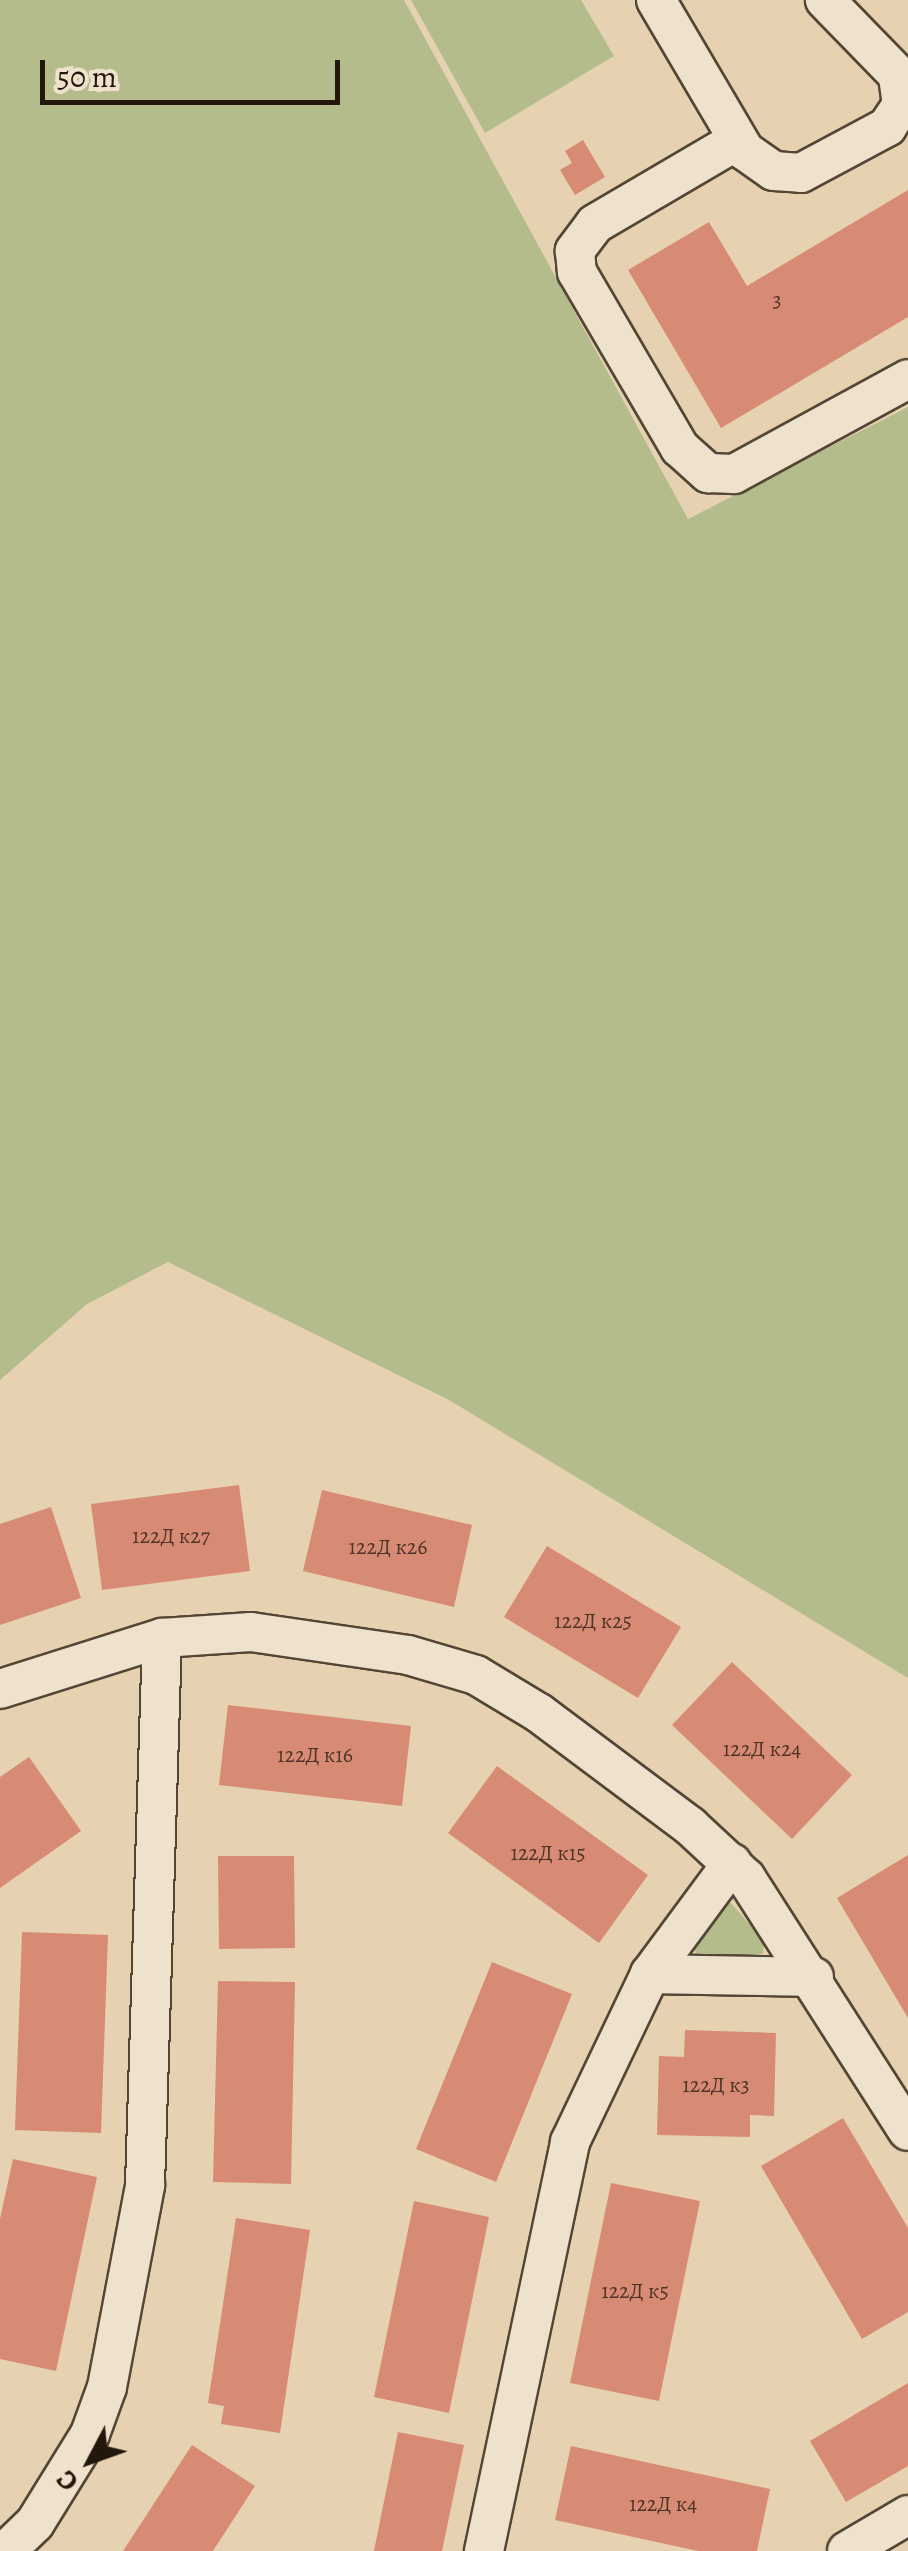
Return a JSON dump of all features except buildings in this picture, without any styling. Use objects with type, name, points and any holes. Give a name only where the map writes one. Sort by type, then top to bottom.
[{"type":"lane","points":[[656,0],[738,140],[764,166],[801,174],[899,114],[898,75],[825,0]]},
{"type":"lane","points":[[738,140],[595,224],[574,251],[577,272],[680,448],[708,473],[734,474],[908,378]]},
{"type":"lane","points":[[0,1689],[162,1638],[251,1632],[408,1655],[476,1675],[539,1713],[732,1864],[814,1977],[908,2131]]},
{"type":"lane","points":[[6,2551],[36,2523],[90,2434],[107,2387],[145,2185],[162,1638]]},
{"type":"lane","points":[[493,2549],[553,2200],[593,2086],[650,1974],[732,1864]]},
{"type":"lane","points":[[650,1974],[814,1977]]},
{"type":"lane","points":[[847,2551],[908,2515]]},
{"type":"green space","points":[[0,0],[404,0],[688,519],[908,407],[908,1678],[449,1400],[168,1262],[87,1304],[0,1380]]},
{"type":"green space","points":[[411,0],[581,0],[614,56],[485,133]]},
{"type":"green space","points":[[731,1903],[764,1941],[763,1954],[698,1958],[692,1942],[715,1907]]}]
